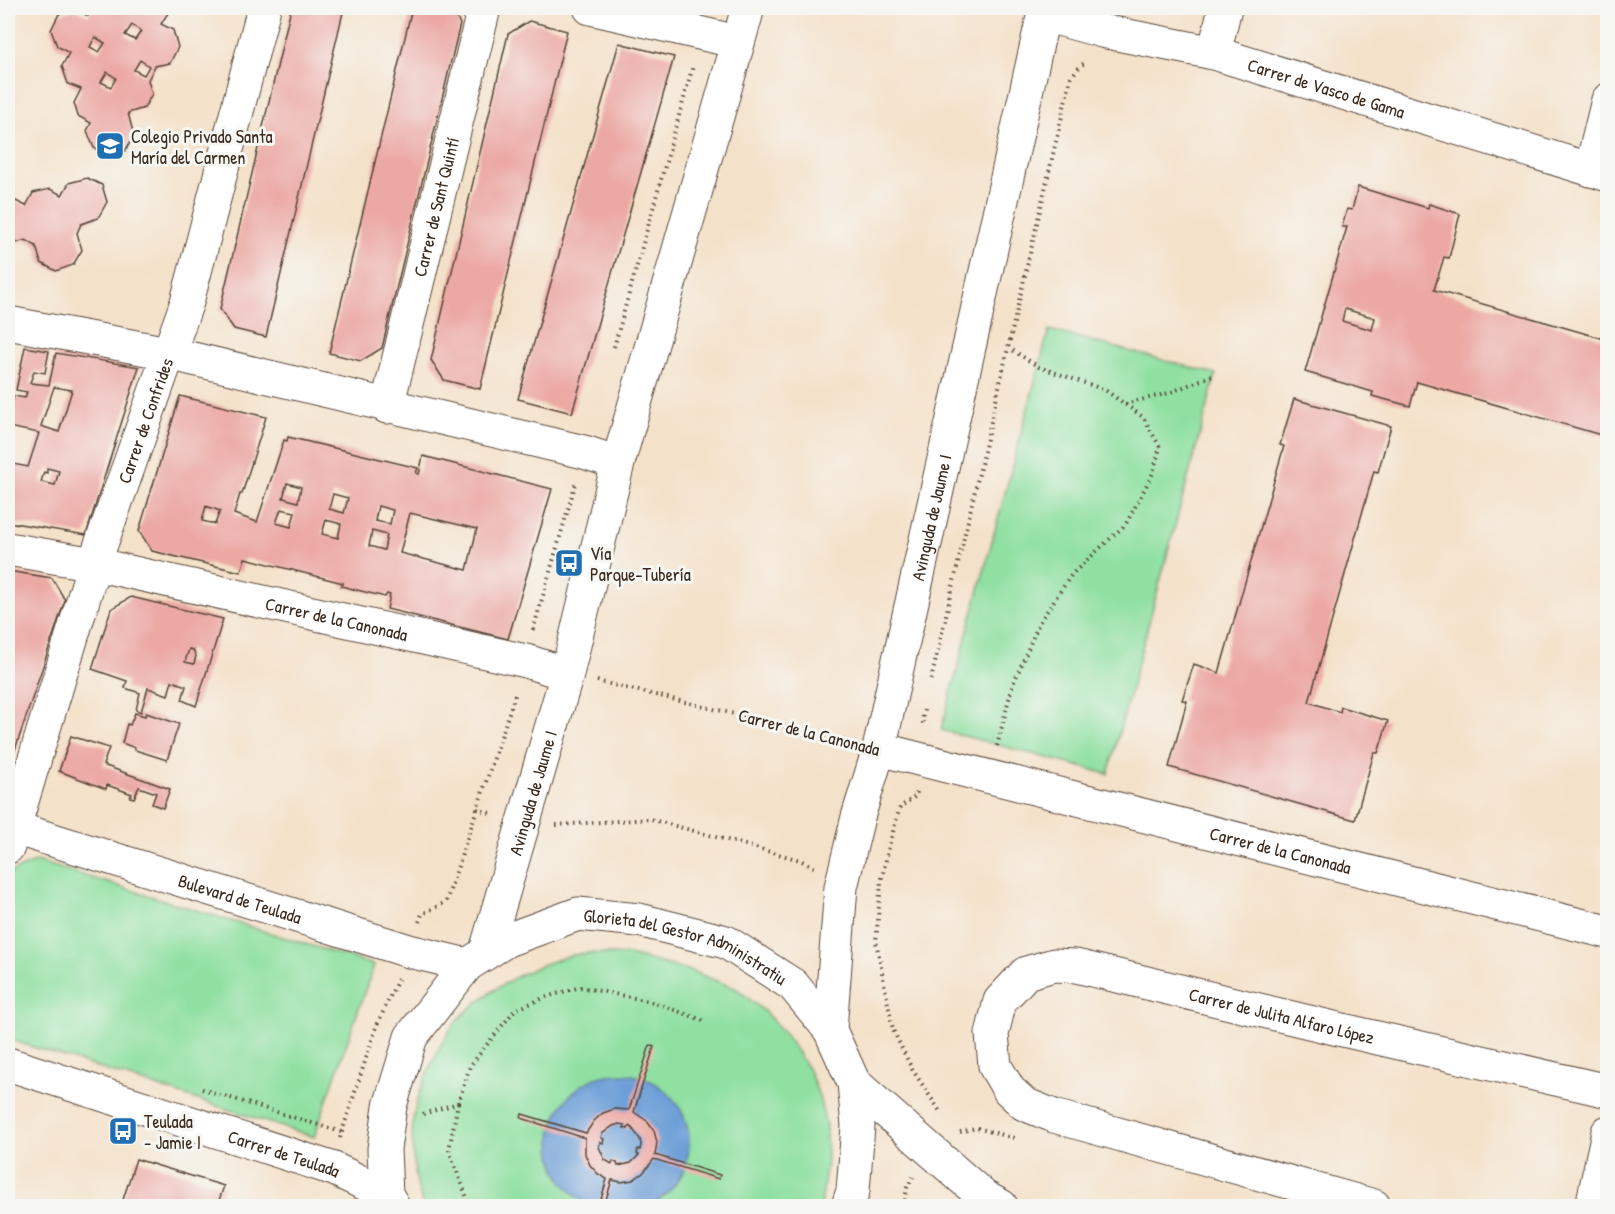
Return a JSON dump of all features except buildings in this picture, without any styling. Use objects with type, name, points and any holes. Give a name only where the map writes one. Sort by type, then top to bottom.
[{"type":"street","name":"Carrer de Confrides","points":[[9,834],[94,564],[187,302],[264,8]]},
{"type":"street","name":"Carrer de Sant Quintí","points":[[387,407],[484,8]]},
{"type":"street","points":[[590,8],[738,42]]},
{"type":"street","name":"Avinguda de Jaume I","points":[[476,958],[524,823],[567,674],[618,463],[748,8]]},
{"type":"street","points":[[1214,52],[1225,8]]},
{"type":"street","name":"Avinguda de Jaume I","points":[[830,1030],[841,887],[858,817],[879,749],[1045,11]]},
{"type":"street","name":"Carrer de Vasco de Gama","points":[[1045,11],[1102,31],[1214,52],[1599,172]]},
{"type":"street","points":[[1599,172],[1608,100]]},
{"type":"street","points":[[8,323],[168,353],[387,407],[584,452],[618,463]]},
{"type":"street","name":"Carrer de la Canonada","points":[[8,549],[94,564],[526,662],[567,674]]},
{"type":"street","name":"Carrer de la Canonada","points":[[879,749],[1608,932]]},
{"type":"street","name":"Bulevard de Teulada","points":[[9,834],[409,951],[476,958]]},
{"type":"street","name":"Glorieta del Gestor Administratiu","points":[[389,1200],[384,1149],[390,1106],[411,1037],[476,958],[507,940],[578,914],[639,920],[726,942],[793,985],[830,1030],[854,1083],[858,1126],[853,1191],[848,1206]]},
{"type":"street","name":"Carrer de Julita Alfaro López","points":[[1374,1206],[1054,1116],[1024,1104],[1009,1090],[994,1066],[992,1034],[1000,1000],[1026,973],[1054,965],[1077,966],[1334,1029],[1608,1091]]},
{"type":"street","name":"Carrer de Teulada","points":[[8,1064],[334,1169],[389,1200]]},
{"type":"street","points":[[854,1083],[984,1197],[1001,1206]]},
{"type":"street","points":[[1592,1206],[1608,1132]]},
{"type":"path","points":[[930,684],[1071,77],[1081,65],[1093,59],[1102,31]]},
{"type":"path","points":[[614,348],[703,34]]},
{"type":"path","points":[[975,321],[1009,348],[1039,367],[1105,390],[1143,417],[1160,447],[1153,473],[1126,524],[1072,574],[1039,623],[1012,687],[997,745],[1000,778]]},
{"type":"path","points":[[1124,404],[1169,393],[1216,374]]},
{"type":"path","points":[[584,452],[526,662],[477,809],[537,827],[650,819],[800,860],[818,868]]},
{"type":"path","name":"Carrer de la Canonada","points":[[567,674],[879,749]]},
{"type":"path","points":[[904,1206],[907,1188],[930,1148],[948,1124],[912,1069],[893,1030],[876,941],[881,882],[890,842],[900,807],[916,796],[933,741],[922,721],[926,702]]},
{"type":"path","points":[[470,1206],[449,1150],[458,1103],[470,1066],[515,1010],[546,997],[580,987],[649,1001],[705,1021]]},
{"type":"path","points":[[423,1114],[458,1103]]},
{"type":"green space","points":[[1049,330],[1216,374],[1108,774],[941,730]]},
{"type":"green space","points":[[37,861],[374,965],[314,1137],[8,1039],[8,883],[11,872]]},
{"type":"green space","points":[[590,953],[629,955],[691,971],[737,989],[766,1013],[790,1041],[809,1070],[819,1096],[826,1126],[827,1161],[821,1206],[423,1206],[414,1164],[413,1120],[430,1068],[451,1029],[479,1001],[511,980],[554,960]]},
{"type":"water","points":[[620,1074],[646,1080],[658,1086],[668,1095],[677,1105],[683,1117],[689,1143],[683,1169],[677,1181],[668,1191],[658,1200],[646,1206],[620,1212],[594,1206],[582,1200],[572,1191],[563,1181],[557,1169],[551,1143],[557,1117],[563,1105],[572,1095],[582,1086],[594,1080]]},
{"type":"place","name":"Colegio Privado Santa María del Carmen","points":[[110,146]]},
{"type":"place","name":"Vía Parque-Tubería","points":[[569,563]]},
{"type":"place","name":"Teulada - Jamie I","points":[[123,1131]]}]
